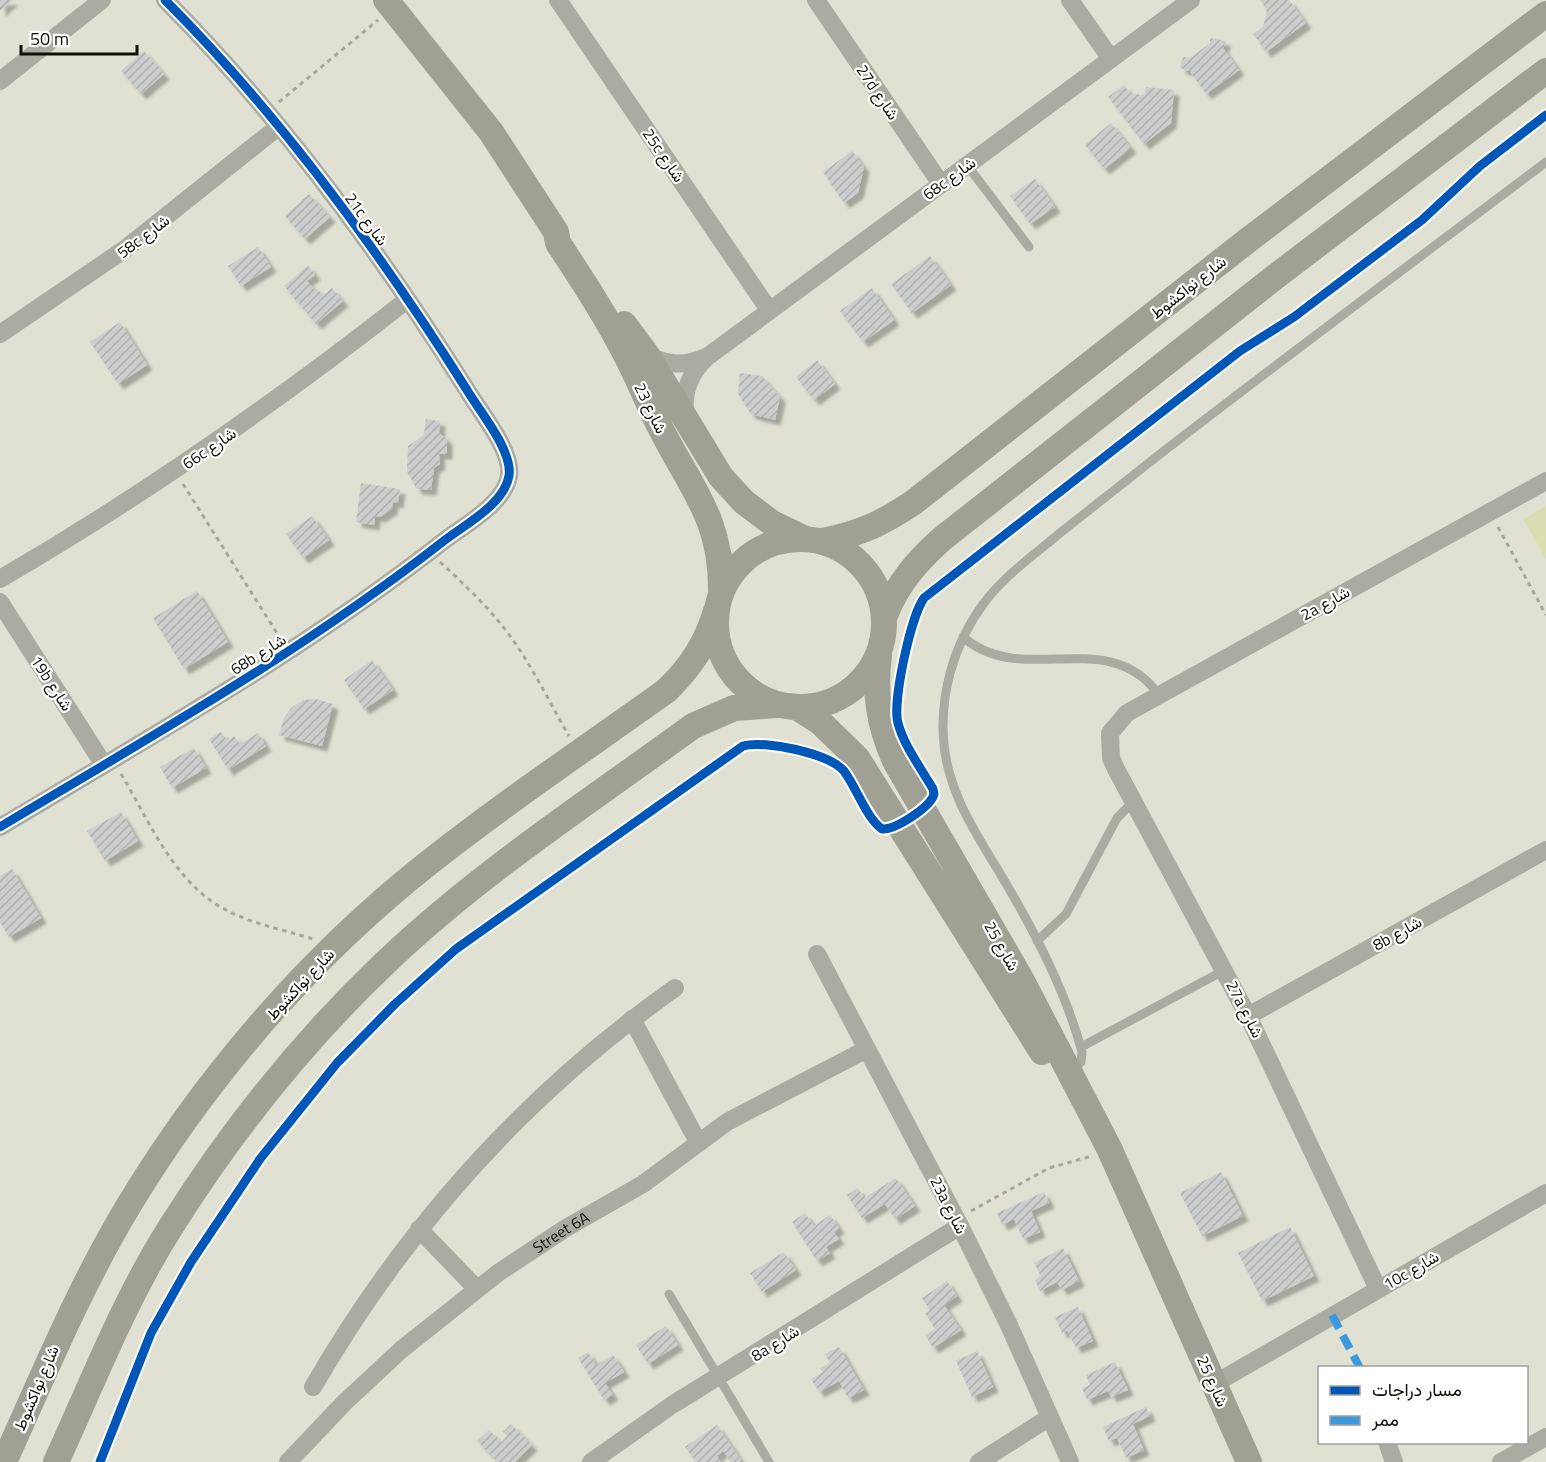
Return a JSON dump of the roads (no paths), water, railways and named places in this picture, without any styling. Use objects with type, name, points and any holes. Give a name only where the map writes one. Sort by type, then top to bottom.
[{"type":"street","points":[[0,81],[102,0]]},
{"type":"street","name":"21c شارع","points":[[165,0],[266,112],[407,300],[500,443],[509,466],[509,478]]},
{"type":"street","name":"25c شارع","points":[[558,0],[769,310]]},
{"type":"street","name":"27d شارع","points":[[816,0],[940,184]]},
{"type":"street","points":[[1070,0],[1111,59]]},
{"type":"street","name":"68c شارع","points":[[685,418],[684,401],[687,384],[695,369],[707,357],[1191,0]]},
{"type":"street","name":"شارع 23","points":[[390,4],[491,132],[556,232],[558,243],[593,296],[629,362],[660,428],[709,514],[722,565],[719,601]]},
{"type":"street","name":"شارع نواكشوط","points":[[813,540],[865,531],[914,502],[1284,212],[1546,14]]},
{"type":"street","points":[[885,615],[894,592],[908,572],[943,538],[1191,342],[1546,71]]},
{"type":"street","name":"58c شارع","points":[[0,334],[125,249],[278,127]]},
{"type":"street","name":"شارع 23","points":[[556,232],[565,238],[647,355],[721,477],[744,502],[772,523],[813,540]]},
{"type":"street","name":"66c شارع","points":[[0,579],[175,471],[308,377],[407,300]]},
{"type":"street","name":"68c شارع","points":[[647,355],[661,362],[677,365],[693,363],[707,357]]},
{"type":"street","name":"68b شارع","points":[[0,827],[289,652],[430,552],[496,500],[509,478]]},
{"type":"street","name":"2a شارع","points":[[1110,733],[1127,713],[1546,481]]},
{"type":"street","points":[[56,1462],[91,1378],[129,1301],[171,1227],[237,1130],[326,1023],[386,962],[450,906],[693,726],[734,708],[819,706],[846,694],[869,673],[879,655],[884,636],[885,615],[880,595],[871,577],[858,561],[841,549],[813,540],[772,544],[745,558],[731,573],[719,601],[716,631],[720,651],[729,670],[759,697],[788,706]]},
{"type":"street","name":"شارع نواكشوط","points":[[4,1462],[48,1358],[88,1278],[132,1200],[181,1125],[235,1054],[294,987],[335,946],[425,866],[666,691],[684,674],[706,641],[719,601]]},
{"type":"street","name":"19b شارع","points":[[0,602],[108,762]]},
{"type":"street","name":"شارع 25","points":[[879,655],[876,682],[878,710],[884,736],[895,761],[974,895],[1070,1072],[1119,1170],[1249,1462]]},
{"type":"street","name":"شارع 25","points":[[788,706],[840,738],[857,758],[1048,1061],[1121,1195],[1146,1234]]},
{"type":"street","name":"27a شارع","points":[[1110,733],[1111,758],[1225,970],[1378,1289]]},
{"type":"street","name":"8b شارع","points":[[1248,1016],[1546,850]]},
{"type":"street","name":"23a شارع","points":[[817,954],[960,1226],[1008,1323],[1070,1462]]},
{"type":"street","points":[[313,1387],[362,1305],[419,1229],[476,1162],[532,1104],[586,1055],[675,988]]},
{"type":"street","points":[[632,1019],[698,1142]]},
{"type":"street","name":"Street 6A","points":[[288,1462],[344,1403],[402,1349],[477,1289],[536,1247],[650,1179],[698,1142],[742,1113],[867,1049]]},
{"type":"street","name":"10c شارع","points":[[1212,1379],[1276,1346],[1546,1193]]},
{"type":"street","name":"8a شارع","points":[[591,1462],[672,1405],[719,1378],[960,1226]]},
{"type":"street","points":[[419,1229],[477,1289]]},
{"type":"street","points":[[979,1462],[1050,1417]]},
{"type":"street","points":[[1500,1462],[1546,1437]]},
{"type":"street","points":[[1387,1444],[1394,1462]]},
{"type":"lane","points":[[1516,93],[1546,82]]},
{"type":"lane","points":[[1070,1072],[1081,1062],[1081,1047],[1037,941],[1005,882],[964,816],[949,772],[944,745],[944,708],[950,672],[963,637],[995,589],[1040,550],[1196,427],[1546,162]]},
{"type":"lane","points":[[967,165],[1029,246]]},
{"type":"lane","points":[[963,637],[980,649],[1000,657],[1113,661],[1139,673],[1159,695]]},
{"type":"lane","points":[[1037,941],[1066,914],[1117,818],[1134,801]]},
{"type":"lane","points":[[1081,1047],[1225,970]]},
{"type":"lane","points":[[669,1294],[770,1462]]}]
